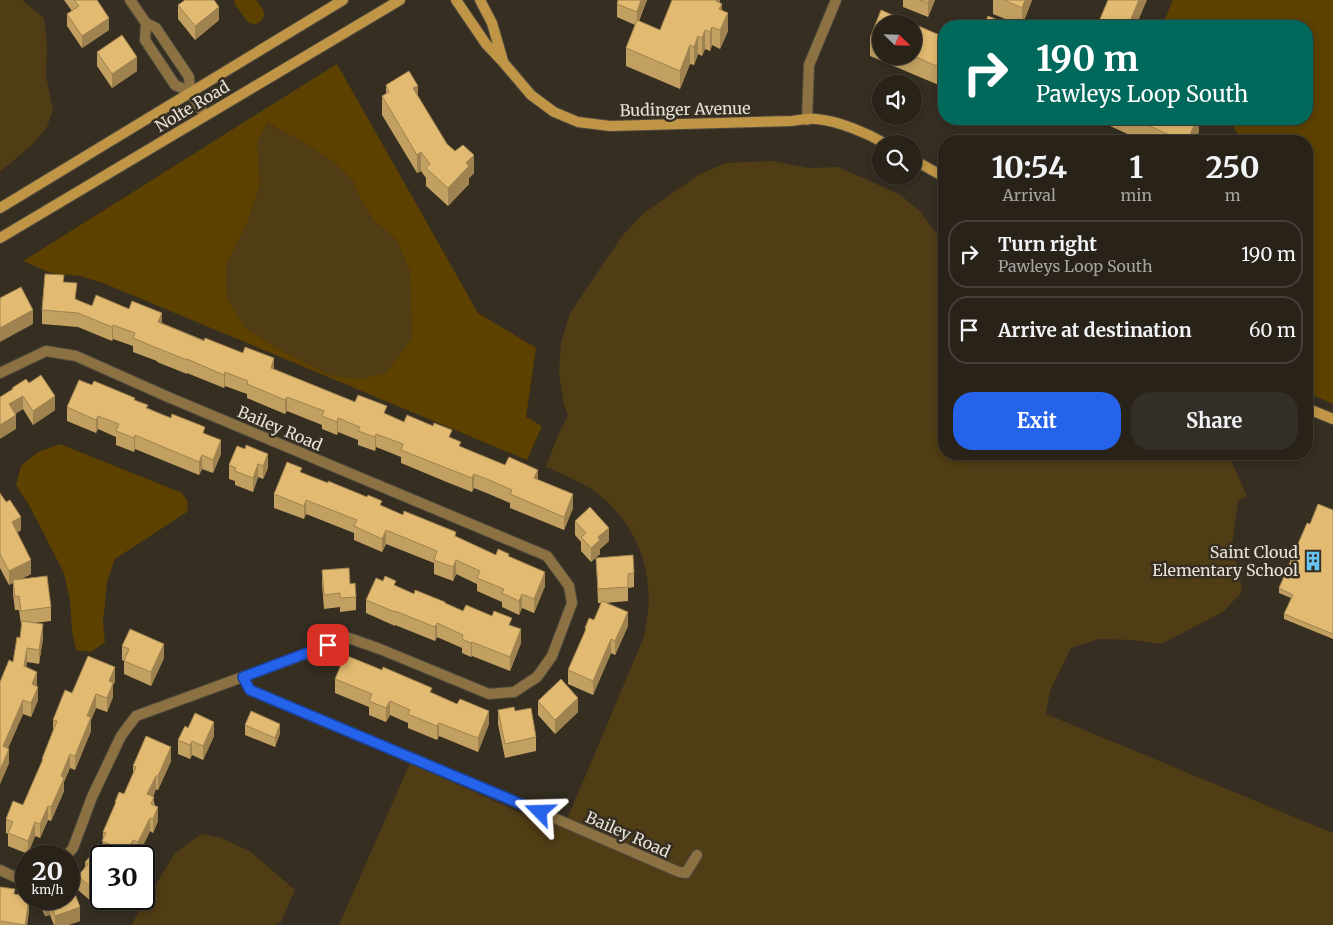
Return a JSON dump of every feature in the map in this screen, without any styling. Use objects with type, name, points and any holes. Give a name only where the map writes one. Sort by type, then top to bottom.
[{"type":"street","points":[[130,0],[146,23],[156,28],[189,77],[190,92],[205,116]]},
{"type":"street","name":"Nolte Road","points":[[0,208],[342,0]]},
{"type":"street","name":"Nolte Road","points":[[0,238],[400,0]]},
{"type":"street","name":"Budinger Avenue","points":[[456,0],[486,44],[531,95],[554,112],[578,122],[610,126],[816,119],[842,125],[872,136]]},
{"type":"street","name":"Budinger Avenue","points":[[480,0],[492,23],[503,62]]},
{"type":"street","points":[[807,120],[809,65],[836,0]]},
{"type":"street","points":[[146,23],[145,40],[175,85],[190,92]]},
{"type":"street","points":[[922,165],[938,174]]},
{"type":"street","name":"Bailey Road","points":[[0,373],[46,351],[76,356],[177,401],[548,556],[569,586],[572,603],[552,656],[537,677],[514,692],[489,694],[349,638],[243,677],[250,690],[679,872],[686,873],[697,855]]},
{"type":"street","points":[[1313,411],[1333,419]]},
{"type":"street","points":[[74,845],[92,797],[120,736],[136,716],[243,677]]},
{"type":"street","points":[[0,870],[15,877]]},
{"type":"shaded area","points":[[0,0],[22,0],[44,18],[47,46],[46,76],[53,110],[47,127],[32,145],[0,172]]},
{"type":"shaded area","points":[[1173,0],[1333,0],[1333,404],[1313,395],[1313,135],[1238,135],[1232,125],[1313,125],[1313,20],[1165,20]]},
{"type":"shaded area","points":[[337,64],[478,313],[536,348],[526,417],[542,426],[527,460],[103,283],[80,276],[51,273],[23,261]],"holes":[[[267,123],[301,141],[335,163],[353,181],[362,203],[375,222],[396,239],[410,272],[412,338],[386,373],[360,379],[330,375],[283,351],[245,328],[227,297],[226,265],[246,226],[260,185],[257,143]]]},
{"type":"shaded area","points":[[266,123],[301,141],[335,163],[353,181],[362,203],[375,222],[396,239],[410,272],[412,338],[386,373],[360,379],[330,375],[283,351],[245,328],[227,297],[226,265],[246,226],[260,186],[257,143]]},
{"type":"shaded area","points":[[772,161],[808,168],[838,167],[872,182],[872,185],[879,185],[899,194],[921,212],[938,235],[938,460],[1231,460],[1247,496],[1238,501],[1232,545],[1242,592],[1223,612],[1161,644],[1133,640],[1099,639],[1071,648],[1050,691],[1046,714],[1333,833],[1333,925],[339,925],[410,763],[549,826],[554,816],[566,819],[568,817],[643,639],[649,596],[647,575],[642,555],[634,536],[622,519],[608,503],[591,489],[546,467],[568,415],[564,405],[559,373],[561,343],[570,313],[623,235],[645,212],[700,174],[726,163]]},
{"type":"shaded area","points":[[60,444],[182,493],[188,502],[187,512],[115,559],[107,582],[103,622],[105,642],[91,652],[76,650],[72,631],[70,601],[64,573],[29,505],[16,485],[21,466],[38,452]]},
{"type":"shaded area","points":[[201,834],[222,838],[251,852],[295,890],[281,922],[275,925],[131,925],[140,910],[155,910],[155,886],[175,853]]},
{"type":"building","points":[[74,0],[97,0],[109,18],[82,36],[67,14],[79,6]]},
{"type":"building","points":[[185,0],[214,0],[219,7],[195,26],[178,5]]},
{"type":"building","points":[[618,0],[641,0],[637,12],[617,4]]},
{"type":"building","points":[[672,0],[717,0],[722,4],[719,9],[728,13],[720,30],[712,27],[710,32],[705,30],[702,38],[698,36],[694,47],[690,45],[680,71],[626,48],[637,20],[660,30]]},
{"type":"building","points":[[1004,0],[1025,0],[1022,8]]},
{"type":"building","points":[[1108,0],[1139,0],[1131,20],[1100,20]]},
{"type":"building","points":[[881,10],[892,15],[879,15]]},
{"type":"building","points":[[988,16],[998,20],[986,20]]},
{"type":"building","points":[[922,27],[938,34],[938,67],[922,60]]},
{"type":"building","points":[[122,35],[137,57],[112,74],[97,52]]},
{"type":"building","points":[[409,71],[418,86],[413,88],[447,144],[455,151],[463,145],[474,155],[466,163],[469,166],[448,188],[426,168],[430,164],[421,152],[417,155],[382,96],[389,92],[386,85]]},
{"type":"building","points":[[1147,125],[1194,125],[1190,135],[1170,135]]},
{"type":"building","points":[[45,274],[64,275],[63,282],[77,283],[75,299],[92,306],[96,295],[129,309],[132,301],[162,313],[158,322],[204,341],[205,338],[243,353],[245,347],[274,358],[271,368],[355,402],[358,395],[387,406],[384,413],[404,422],[407,415],[433,426],[434,423],[452,430],[449,437],[461,442],[459,446],[505,465],[509,457],[538,470],[534,478],[573,494],[564,517],[510,494],[512,490],[489,480],[474,474],[472,478],[401,450],[403,444],[376,434],[375,437],[358,431],[360,427],[338,418],[337,422],[322,416],[324,411],[287,397],[285,400],[247,384],[248,381],[225,372],[224,375],[133,338],[135,333],[113,325],[112,327],[78,313],[42,310]]},
{"type":"building","points":[[21,287],[33,310],[0,328],[0,298]]},
{"type":"building","points":[[41,375],[55,396],[33,411],[23,396],[9,404],[16,415],[0,425],[0,397],[26,379],[29,383]]},
{"type":"building","points":[[79,380],[92,385],[94,381],[135,398],[134,400],[148,405],[146,408],[171,418],[172,414],[205,427],[203,433],[221,440],[213,460],[202,455],[199,462],[135,435],[134,438],[116,431],[119,424],[98,416],[96,420],[67,407]]},
{"type":"building","points":[[246,445],[268,454],[263,466],[258,464],[253,478],[235,471],[236,468],[229,465],[237,446],[245,449]]},
{"type":"building","points":[[287,462],[302,468],[300,472],[367,497],[368,495],[382,501],[380,505],[403,515],[404,511],[456,532],[455,536],[496,555],[498,549],[509,554],[508,556],[545,572],[534,599],[522,594],[519,601],[502,593],[504,589],[477,578],[480,571],[456,560],[453,567],[434,560],[437,551],[386,530],[382,539],[354,526],[357,520],[306,500],[304,506],[274,494]]},
{"type":"building","points":[[0,493],[6,502],[10,500],[21,517],[12,522],[31,560],[9,571],[0,554]]},
{"type":"building","name":"Saint Cloud Elementary School","points":[[1318,504],[1333,510],[1333,634],[1284,614],[1293,595],[1279,588],[1307,523],[1310,524]]},
{"type":"building","points":[[590,507],[609,528],[598,537],[600,540],[591,548],[581,537],[586,533],[575,521]]},
{"type":"building","points":[[633,555],[634,573],[628,574],[628,587],[598,589],[596,558]]},
{"type":"building","points":[[349,568],[350,584],[355,583],[356,597],[340,598],[340,593],[324,595],[322,570]]},
{"type":"building","points":[[47,576],[51,607],[21,611],[19,596],[15,597],[13,580]]},
{"type":"building","points":[[385,576],[396,581],[394,585],[414,594],[415,590],[463,611],[466,605],[492,616],[494,611],[512,618],[509,625],[521,629],[510,657],[462,639],[463,635],[437,623],[435,627],[366,600],[376,578],[383,581]]},
{"type":"building","points":[[602,601],[628,612],[615,641],[611,639],[593,681],[568,670],[589,618],[594,620]]},
{"type":"building","points":[[22,621],[43,624],[39,650],[27,648],[24,666],[37,672],[32,684],[38,687],[31,703],[23,700],[3,746],[9,749],[0,770],[0,682],[9,660],[13,662],[17,637],[20,638]]},
{"type":"building","points":[[130,629],[164,644],[151,672],[124,661],[129,649],[122,646]]},
{"type":"building","points":[[345,655],[382,670],[383,667],[432,688],[430,692],[457,704],[460,699],[489,711],[478,738],[439,723],[437,726],[408,714],[410,710],[390,701],[386,708],[369,701],[372,694],[335,679]]},
{"type":"building","points":[[88,656],[115,667],[109,681],[113,683],[107,698],[96,694],[87,716],[91,717],[75,756],[70,754],[61,776],[64,778],[51,807],[48,806],[40,824],[35,822],[28,841],[8,833],[13,822],[6,819],[13,801],[23,805],[57,721],[53,720],[65,690],[72,693]]},
{"type":"building","points":[[561,679],[578,698],[555,720],[538,701]]},
{"type":"building","points":[[514,707],[515,711],[531,708],[536,737],[505,744],[498,710]]},
{"type":"building","points":[[251,711],[280,724],[275,738],[245,725]]},
{"type":"building","points":[[195,713],[214,722],[203,746],[192,741],[190,745],[178,740],[185,726],[188,728]]},
{"type":"building","points":[[146,736],[171,747],[158,776],[156,776],[147,794],[154,797],[151,804],[158,807],[153,819],[150,818],[138,842],[133,840],[130,845],[111,845],[102,841],[106,833],[103,832],[119,792],[124,794],[136,767],[133,766]]},
{"type":"building","points":[[90,857],[90,886],[80,878],[80,874],[88,864],[85,862]]},
{"type":"building","points":[[0,887],[15,889],[15,910],[27,910],[25,925],[0,921]]},
{"type":"building","points":[[53,910],[72,910],[55,916]]},
{"type":"waterway","points":[[244,0],[254,14]]},
{"type":"place","name":"Saint Cloud Elementary School","points":[[1313,561]]},
{"type":"route","points":[[328,645],[243,677],[250,690],[540,812]]}]
